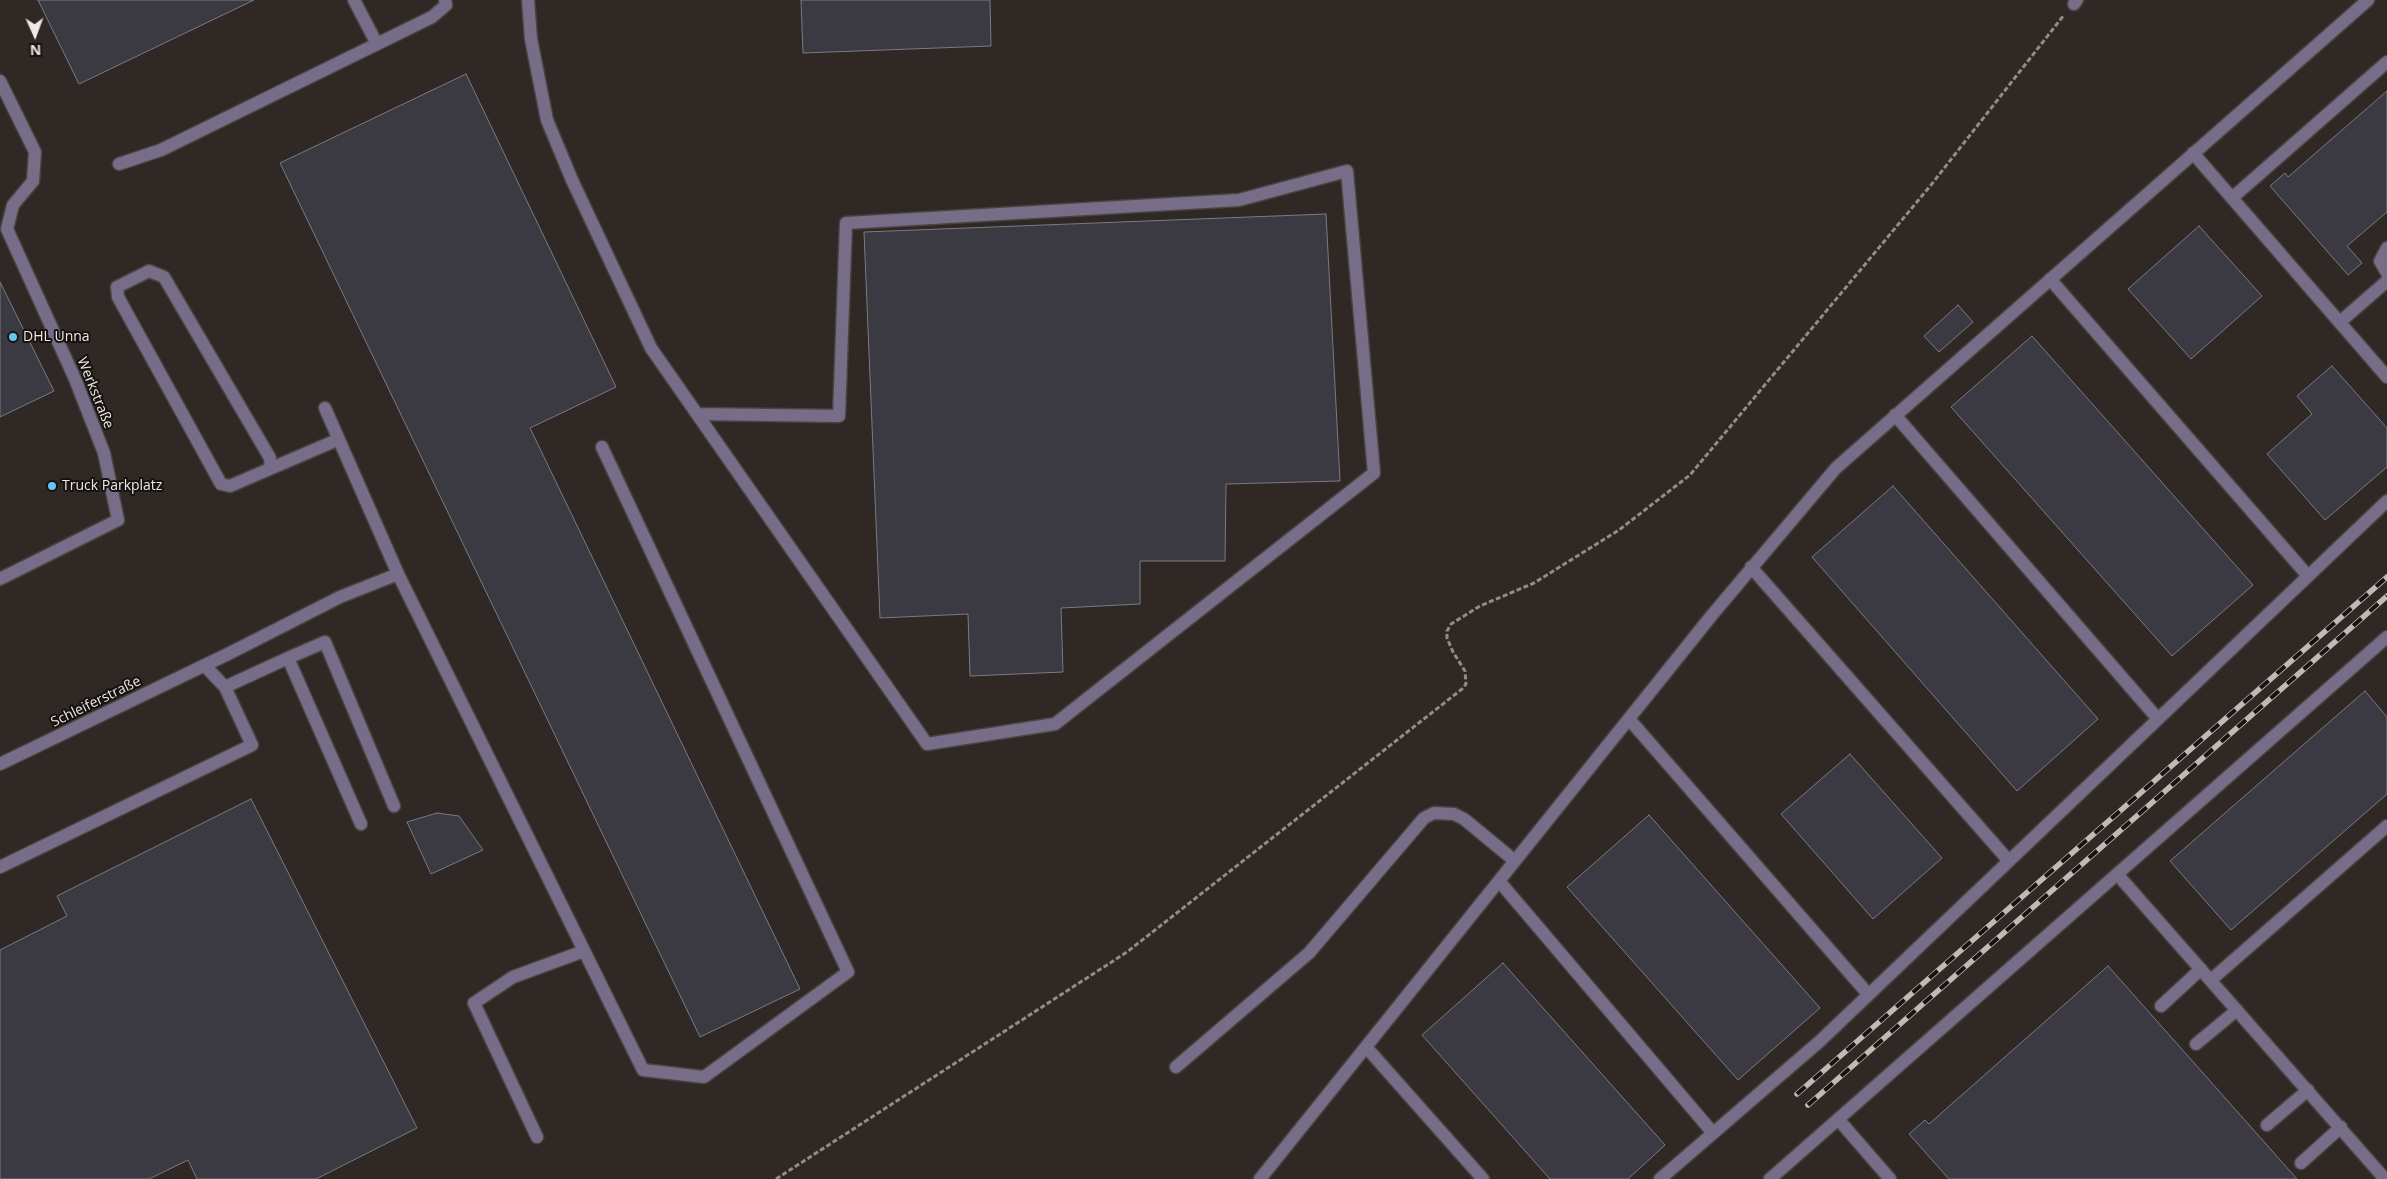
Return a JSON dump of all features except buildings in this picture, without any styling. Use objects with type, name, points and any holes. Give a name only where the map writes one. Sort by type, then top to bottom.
[{"type":"street","points":[[354,0],[377,44]]},
{"type":"street","points":[[119,164],[161,150],[432,17],[446,5],[445,0]]},
{"type":"street","points":[[528,0],[531,39],[547,120],[572,180],[651,348],[697,414],[927,744],[1055,724],[1374,473],[1347,171],[1239,200],[846,223],[839,416],[697,414]]},
{"type":"street","points":[[1260,1179],[1751,567],[1836,468],[1895,414],[2368,0]]},
{"type":"street","points":[[2232,198],[2387,62]]},
{"type":"street","name":"Werkstraße","points":[[0,81],[35,152],[33,181],[13,205],[7,229],[74,379],[104,453],[118,520],[0,579]]},
{"type":"street","points":[[2193,153],[2387,377]]},
{"type":"street","points":[[2387,248],[2380,261],[2387,273]]},
{"type":"street","points":[[271,468],[270,458],[164,277],[149,271],[117,287],[118,297],[221,484],[230,486],[337,440]]},
{"type":"street","points":[[2050,279],[2308,576]]},
{"type":"street","points":[[2340,322],[2387,281]]},
{"type":"street","points":[[325,408],[337,440],[398,574],[643,1070],[704,1077],[848,972],[602,447]]},
{"type":"street","points":[[1895,414],[2158,719]]},
{"type":"street","points":[[1660,1179],[1820,1041],[2387,501]]},
{"type":"street","points":[[1751,567],[2009,861]]},
{"type":"street","name":"Schleiferstraße","points":[[0,764],[205,666],[340,597],[398,574]]},
{"type":"street","points":[[1770,1179],[2387,637]]},
{"type":"street","points":[[225,687],[325,642],[394,806]]},
{"type":"street","points":[[288,658],[361,824]]},
{"type":"street","points":[[0,867],[252,745],[225,687],[205,666]]},
{"type":"street","points":[[1629,719],[1868,994]]},
{"type":"street","points":[[1176,1067],[1309,953],[1424,818],[1434,814],[1454,814],[1464,819],[1515,861]]},
{"type":"street","points":[[2211,980],[2387,826]]},
{"type":"street","points":[[2117,874],[2385,1179]]},
{"type":"street","points":[[1499,881],[1713,1132]]},
{"type":"street","points":[[537,1137],[474,1003],[513,977],[584,951]]},
{"type":"street","points":[[2161,1006],[2201,970]]},
{"type":"street","points":[[2196,1044],[2237,1010]]},
{"type":"street","points":[[1366,1047],[1483,1179]]},
{"type":"street","points":[[2267,1125],[2308,1090]]},
{"type":"street","points":[[1838,1119],[1890,1179]]},
{"type":"street","points":[[2301,1163],[2341,1127]]},
{"type":"path","points":[[776,1179],[1127,952],[1462,689],[1466,684],[1465,671],[1447,638],[1451,624],[1480,606],[1534,583],[1619,530],[1690,475],[1932,185],[2075,2]]},
{"type":"railway","points":[[1797,1094],[2387,577]]},
{"type":"railway","points":[[1808,1105],[2387,596]]},
{"type":"place","name":"DHL Unna","points":[[13,337]]},
{"type":"place","name":"Truck Parkplatz","points":[[52,486]]}]
